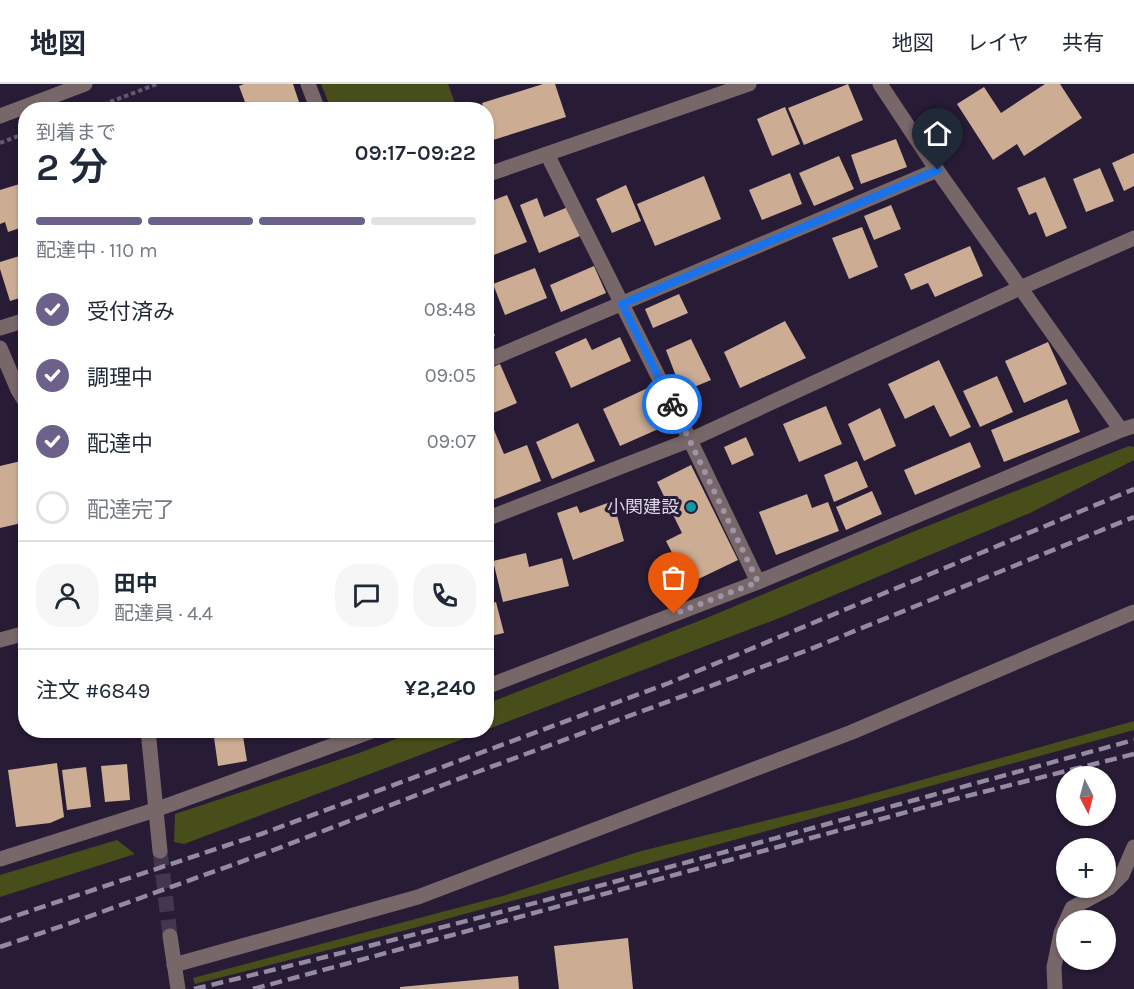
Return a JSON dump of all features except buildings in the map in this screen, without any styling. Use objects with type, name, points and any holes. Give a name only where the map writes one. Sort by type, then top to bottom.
[{"type":"street","points":[[37,102],[85,84]]},
{"type":"street","points":[[308,84],[315,102]]},
{"type":"street","points":[[494,172],[749,84]]},
{"type":"street","points":[[494,684],[758,582],[1128,428],[1020,288],[880,84]]},
{"type":"street","points":[[0,116],[18,109]]},
{"type":"street","points":[[547,154],[758,582]]},
{"type":"street","points":[[494,358],[938,170]]},
{"type":"street","points":[[494,516],[690,440],[1052,273],[1134,238]]},
{"type":"street","points":[[0,328],[18,322]]},
{"type":"street","points":[[0,348],[18,390]]},
{"type":"street","points":[[174,965],[418,897],[852,732],[1134,612]]},
{"type":"street","points":[[0,640],[18,635]]},
{"type":"street","points":[[149,738],[160,851]]},
{"type":"street","points":[[0,860],[155,810],[342,738]]},
{"type":"street","points":[[1055,989],[1054,967],[1061,933],[1072,908],[1109,888],[1122,875],[1134,847]]},
{"type":"street","points":[[170,936],[178,989]]},
{"type":"path","points":[[110,102],[157,84]]},
{"type":"path","points":[[0,143],[18,136]]},
{"type":"green space","points":[[321,84],[448,84],[454,102],[328,102]]},
{"type":"green space","points":[[1129,446],[1134,447],[1134,460],[1030,513],[782,617],[494,727],[494,701],[709,617],[915,531]]},
{"type":"green space","points":[[1134,721],[1134,730],[410,929],[195,984],[193,978],[506,895],[641,851],[842,802]]},
{"type":"green space","points":[[399,738],[465,738],[184,844],[174,842],[175,814]]},
{"type":"green space","points":[[117,840],[135,854],[0,897],[0,875]]},
{"type":"tunnel","points":[[160,851],[170,936]]},
{"type":"railway","points":[[0,921],[264,833],[669,683],[1134,489]]},
{"type":"railway","points":[[0,947],[271,851],[808,650],[1134,517]]},
{"type":"railway","points":[[194,989],[547,900],[1134,740]]},
{"type":"railway","points":[[253,989],[955,799],[1134,754]]},
{"type":"way so far","points":[[672,404],[758,582],[674,614]]},
{"type":"place","name":"小関建設","points":[[691,507]]},
{"type":"route","points":[[672,404],[622,304],[938,170]]}]
